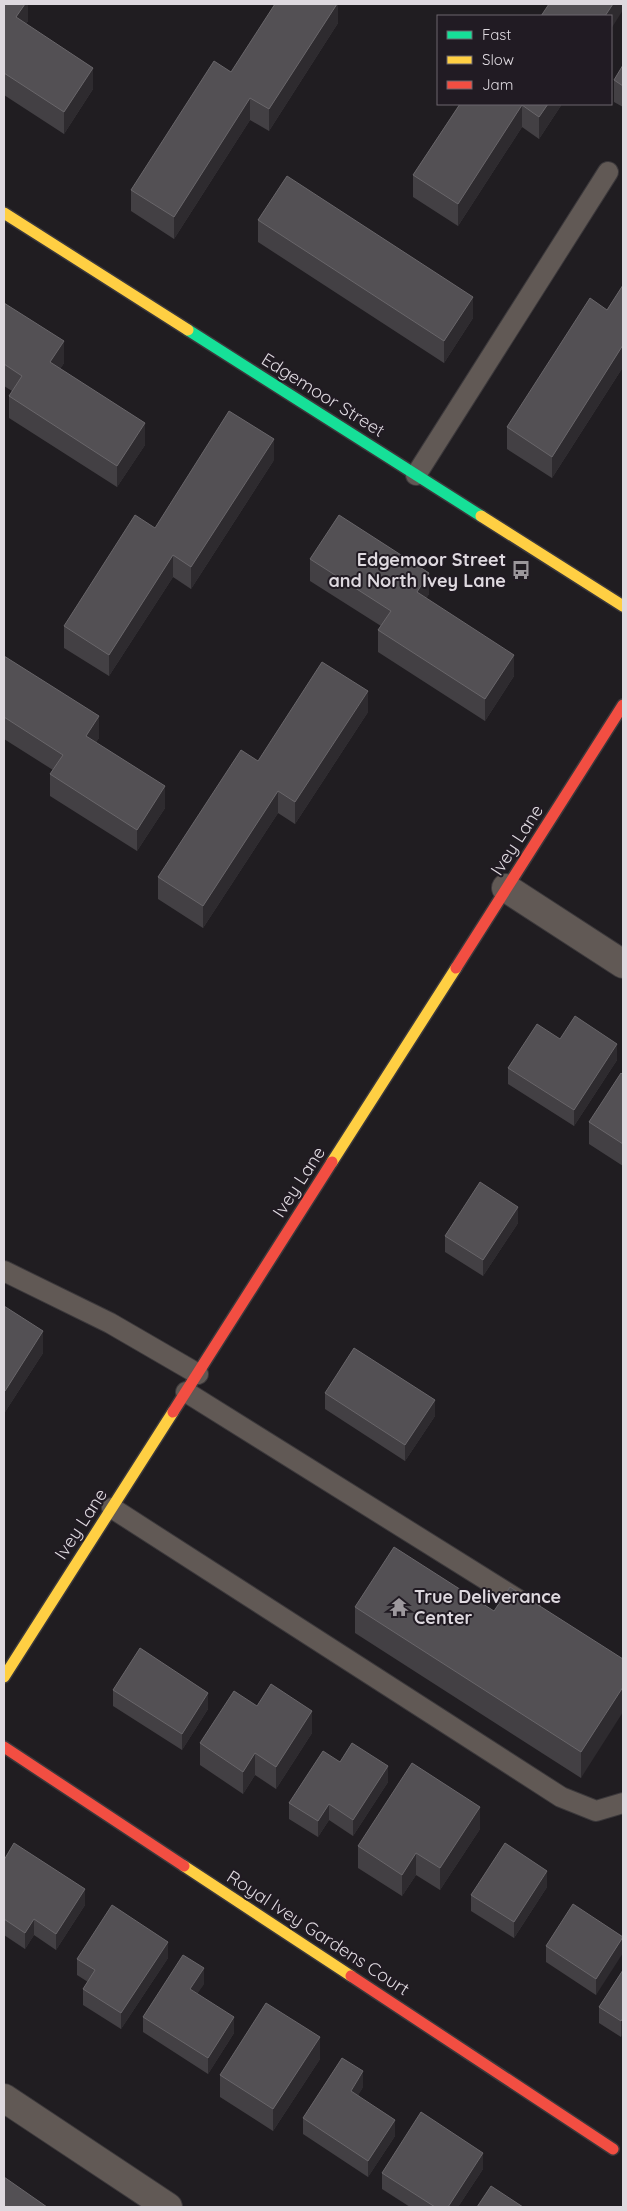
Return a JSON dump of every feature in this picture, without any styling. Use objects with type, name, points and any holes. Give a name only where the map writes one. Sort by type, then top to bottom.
[{"type":"street","name":"Edgemoor Street","points":[[4,213],[623,606]]},
{"type":"street","name":"Ivey Lane","points":[[4,1677],[623,705]]},
{"type":"street","points":[[506,888],[623,964]]},
{"type":"street","name":"Royal Ivey Gardens Court","points":[[4,1747],[613,2149]]},
{"type":"street","points":[[4,2098],[168,2207]]},
{"type":"lane","points":[[416,475],[608,172]]},
{"type":"lane","points":[[4,1271],[110,1323],[198,1374]]},
{"type":"lane","points":[[186,1392],[549,1619]]},
{"type":"lane","points":[[112,1508],[561,1796],[596,1811],[623,1802]]},
{"type":"building","points":[[4,4],[25,4],[16,17],[93,68],[64,112],[4,73]]},
{"type":"building","points":[[275,4],[337,4],[269,109],[250,98],[174,217],[131,190],[214,61],[231,72]]},
{"type":"building","points":[[549,4],[613,4],[606,15],[542,15]]},
{"type":"building","points":[[623,65],[623,86],[614,80]]},
{"type":"building","points":[[459,105],[522,105],[458,204],[413,175]]},
{"type":"building","points":[[522,105],[547,105],[539,117]]},
{"type":"building","points":[[287,176],[473,297],[444,341],[258,220]]},
{"type":"building","points":[[623,285],[623,345],[552,457],[507,427],[590,298],[607,310]]},
{"type":"building","points":[[4,303],[64,341],[50,362],[145,423],[117,466],[9,396],[22,376],[4,364]]},
{"type":"building","points":[[229,411],[274,439],[191,567],[173,555],[109,655],[64,626],[135,515],[155,528]]},
{"type":"building","points":[[339,515],[429,573],[417,592],[514,655],[485,699],[378,630],[391,611],[310,559]]},
{"type":"building","points":[[4,656],[99,716],[86,736],[165,786],[137,830],[50,774],[63,755],[4,717]]},
{"type":"building","points":[[322,662],[368,691],[295,802],[278,791],[203,906],[158,877],[241,750],[258,761]]},
{"type":"building","points":[[575,1016],[617,1044],[574,1110],[508,1068],[537,1024],[560,1039]]},
{"type":"building","points":[[621,1073],[623,1075],[623,1144],[589,1122]]},
{"type":"building","points":[[480,1182],[518,1207],[483,1260],[445,1236]]},
{"type":"building","points":[[4,1306],[43,1331],[5,1391],[4,1390]]},
{"type":"building","points":[[354,1348],[435,1400],[405,1445],[325,1393]]},
{"type":"building","points":[[394,1547],[494,1611],[510,1587],[623,1659],[623,1687],[581,1752],[355,1607]]},
{"type":"building","points":[[140,1648],[208,1693],[182,1734],[113,1690]]},
{"type":"building","points":[[271,1684],[312,1711],[276,1767],[255,1753],[243,1772],[200,1743],[234,1691],[257,1706]]},
{"type":"building","points":[[352,1743],[388,1766],[353,1820],[329,1804],[318,1821],[289,1803],[323,1751],[340,1762]]},
{"type":"building","points":[[412,1763],[480,1807],[440,1868],[416,1853],[402,1875],[358,1846]]},
{"type":"building","points":[[14,1843],[85,1889],[56,1934],[34,1919],[25,1933],[4,1919],[4,1860]]},
{"type":"building","points":[[505,1843],[547,1871],[514,1922],[471,1895]]},
{"type":"building","points":[[573,1904],[623,1937],[596,1979],[546,1946]]},
{"type":"building","points":[[112,1905],[168,1942],[121,2013],[83,1989],[95,1970],[77,1959]]},
{"type":"building","points":[[183,1955],[204,1968],[190,1989],[234,2017],[208,2058],[143,2017]]},
{"type":"building","points":[[623,1970],[623,2018],[621,2021],[599,2007]]},
{"type":"building","points":[[266,2003],[320,2037],[273,2109],[220,2075]]},
{"type":"building","points":[[342,2058],[363,2071],[351,2091],[395,2120],[368,2161],[303,2118]]},
{"type":"building","points":[[421,2112],[483,2153],[448,2207],[435,2207],[382,2173]]},
{"type":"building","points":[[4,2177],[47,2207],[4,2207]]},
{"type":"building","points":[[491,2186],[523,2207],[477,2207]]},
{"type":"traffic: fast","points":[[188,330],[481,516]]},
{"type":"traffic: slow","points":[[4,213],[188,330]]},
{"type":"traffic: slow","points":[[481,516],[623,606]]},
{"type":"traffic: slow","points":[[332,1162],[456,968]]},
{"type":"traffic: slow","points":[[4,1677],[173,1412]]},
{"type":"traffic: slow","points":[[184,1866],[351,1976]]},
{"type":"traffic: jam","points":[[456,968],[623,705]]},
{"type":"traffic: jam","points":[[173,1412],[332,1162]]},
{"type":"traffic: jam","points":[[4,1747],[184,1866]]},
{"type":"traffic: jam","points":[[351,1976],[613,2149]]},
{"type":"place","name":"Edgemoor Street and North Ivey Lane","points":[[521,570]]},
{"type":"place","name":"True Deliverance Center","points":[[399,1607]]}]
